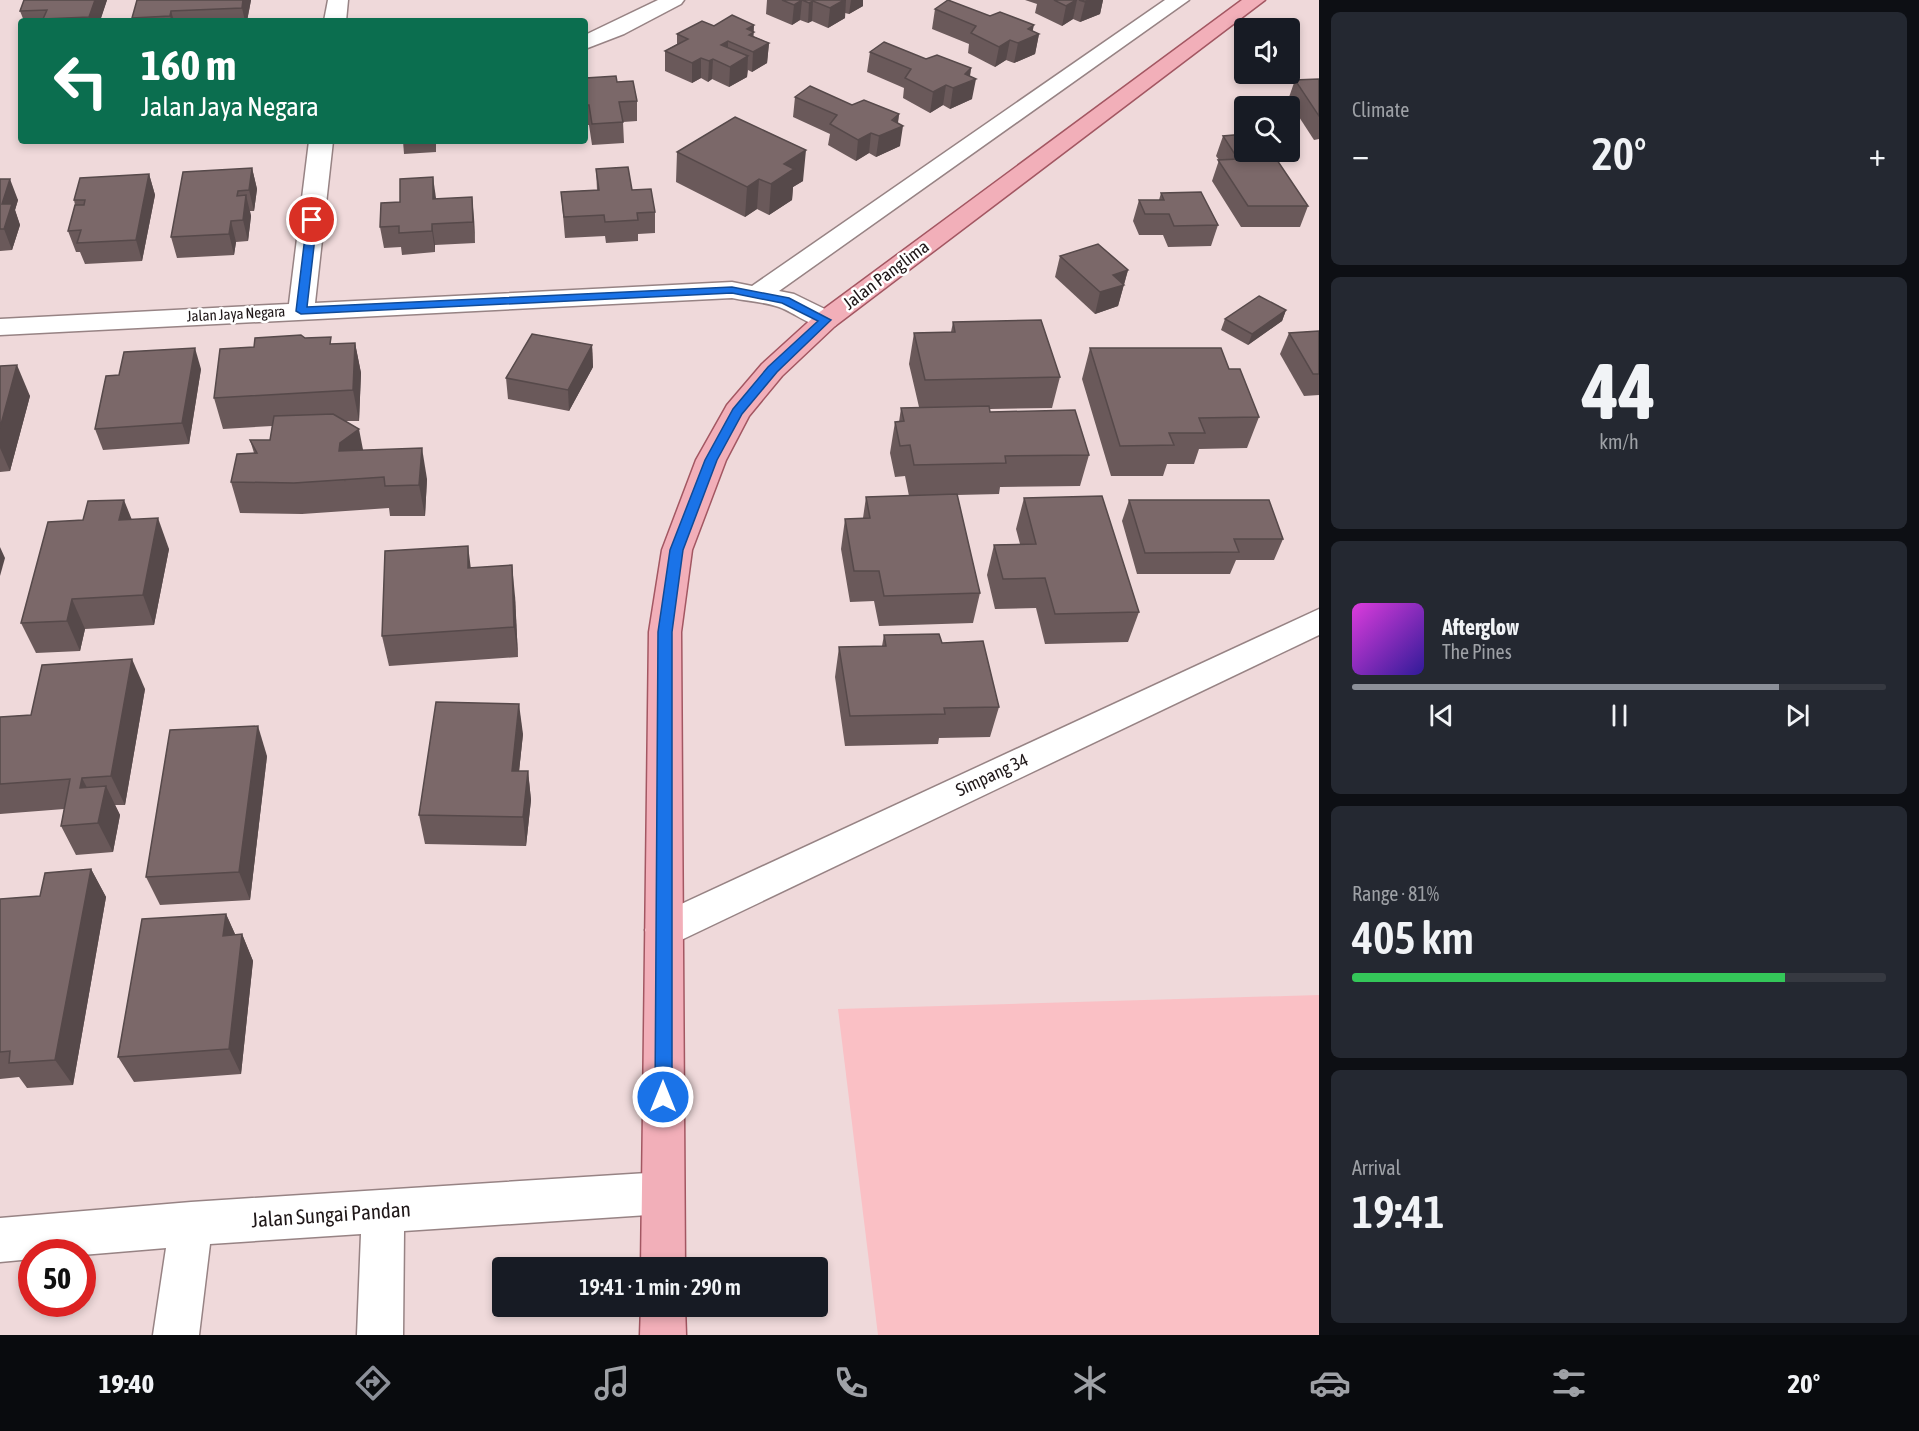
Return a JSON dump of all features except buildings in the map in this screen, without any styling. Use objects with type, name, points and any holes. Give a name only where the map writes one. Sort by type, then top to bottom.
[{"type":"main road","name":"Jalan Panglima","points":[[663,1257],[665,632],[676,550],[711,460],[737,412],[772,370],[826,320],[1255,0]]},
{"type":"main road","points":[[663,1317],[663,1335]]},
{"type":"street","points":[[335,18],[338,0]]},
{"type":"street","points":[[588,42],[617,30],[674,0]]},
{"type":"street","points":[[759,293],[1179,0]]},
{"type":"street","points":[[301,311],[321,144]]},
{"type":"street","name":"Jalan Jaya Negara","points":[[0,327],[732,290],[759,293],[785,300],[826,320]]},
{"type":"street","name":"Simpang 34","points":[[664,930],[1319,621]]},
{"type":"street","name":"Jalan Sungai Pandan","points":[[0,1240],[191,1224],[663,1193]]},
{"type":"street","points":[[380,1335],[383,1211]]},
{"type":"street","points":[[176,1335],[191,1224]]},
{"type":"shaded area","points":[[1319,995],[1319,1335],[878,1335],[838,1009]]},
{"type":"route","points":[[312,220],[301,311],[732,290],[759,293],[785,300],[826,320],[772,370],[737,412],[711,460],[676,550],[665,632],[663,1097]]}]
